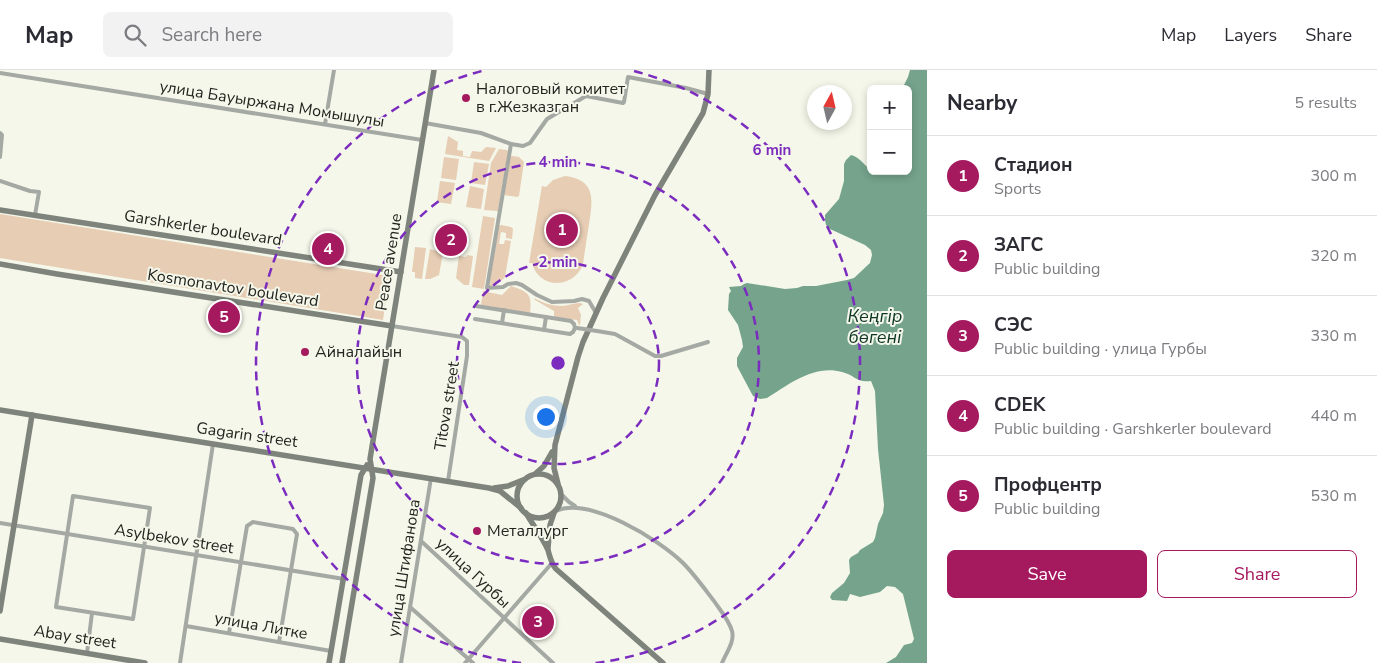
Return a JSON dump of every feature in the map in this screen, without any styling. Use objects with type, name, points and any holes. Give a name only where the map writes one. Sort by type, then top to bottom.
[{"type":"street","points":[[324,124],[334,70]]},
{"type":"street","name":"Peace avenue","points":[[342,663],[374,478],[369,468],[370,459],[434,70]]},
{"type":"street","points":[[489,488],[508,486],[526,479],[544,466],[554,445],[578,358],[596,313],[655,195],[703,112],[708,94],[709,70]]},
{"type":"street","name":"улица Бауыржана Момышулы","points":[[0,73],[6,72],[422,140]]},
{"type":"street","points":[[425,123],[481,133],[521,146],[533,140],[547,118],[586,96],[623,103],[628,77],[708,94]]},
{"type":"street","points":[[0,133],[2,136],[0,157]]},
{"type":"street","points":[[511,144],[487,288],[503,287],[516,283],[537,296],[552,302],[582,299],[589,301],[596,313]]},
{"type":"street","points":[[0,180],[30,191],[39,192],[35,215]]},
{"type":"street","name":"Garshkerler boulevard","points":[[0,210],[401,272]]},
{"type":"street","name":"Kosmonavtov boulevard","points":[[0,264],[462,337]]},
{"type":"street","points":[[476,306],[571,321],[576,328],[615,334],[655,356],[661,356],[708,342]]},
{"type":"street","points":[[502,323],[504,310]]},
{"type":"street","points":[[544,330],[546,317]]},
{"type":"street","points":[[475,319],[570,334],[576,328]]},
{"type":"street","name":"Titova street","points":[[448,481],[468,356],[467,341],[462,337]]},
{"type":"street","name":"Gagarin street","points":[[0,410],[489,488]]},
{"type":"street","points":[[0,611],[32,415]]},
{"type":"street","points":[[180,663],[213,444]]},
{"type":"street","points":[[548,550],[550,525],[560,504],[561,494],[554,468],[554,445]]},
{"type":"street","name":"Peace avenue","points":[[329,663],[361,476],[369,468]]},
{"type":"street","points":[[533,475],[542,474],[558,484]]},
{"type":"street","name":"улица Штифанова","points":[[401,663],[431,478]]},
{"type":"street","points":[[521,508],[517,495],[520,486],[526,479]]},
{"type":"street","points":[[489,488],[500,491],[521,508],[540,535],[552,563],[564,576],[663,663]]},
{"type":"street","points":[[561,494],[576,507],[621,522],[656,541],[683,563],[715,602],[732,630],[732,643],[722,663]]},
{"type":"street","points":[[73,496],[150,508],[144,547],[133,619],[56,607],[73,496]]},
{"type":"street","points":[[526,514],[540,518],[548,517],[565,508],[576,507]]},
{"type":"street","points":[[229,633],[248,526],[253,522],[293,528],[297,534],[279,642]]},
{"type":"street","name":"Asylbekov street","points":[[0,523],[344,579]]},
{"type":"street","name":"улица Гурбы","points":[[421,541],[553,663]]},
{"type":"street","points":[[467,661],[552,563]]},
{"type":"street","points":[[410,607],[467,661],[473,663]]},
{"type":"street","points":[[86,652],[92,612]]},
{"type":"street","name":"улица Литке","points":[[186,626],[331,651]]},
{"type":"street","name":"Abay street","points":[[0,639],[145,663]]},
{"type":"shaded area","points":[[448,136],[458,142],[457,150],[463,151],[463,156],[470,157],[472,151],[481,152],[486,147],[496,148],[489,161],[445,154]]},
{"type":"shaded area","points":[[499,149],[507,150],[508,152],[498,211],[484,210],[491,163]]},
{"type":"shaded area","points":[[444,157],[459,159],[456,180],[441,178]]},
{"type":"shaded area","points":[[510,157],[519,157],[524,162],[519,196],[517,197],[504,195]]},
{"type":"shaded area","points":[[474,162],[489,164],[485,185],[471,183]]},
{"type":"shaded area","points":[[565,176],[575,178],[587,186],[590,192],[591,207],[583,264],[579,272],[572,278],[565,282],[557,283],[549,282],[542,278],[536,272],[532,263],[529,263],[542,186],[546,187],[553,180]]},
{"type":"shaded area","points":[[440,181],[455,183],[451,204],[437,202]]},
{"type":"shaded area","points":[[470,186],[484,189],[481,209],[466,207]]},
{"type":"shaded area","points":[[0,214],[389,276],[383,320],[0,258]]},
{"type":"shaded area","points":[[483,216],[495,218],[484,289],[472,287]]},
{"type":"shaded area","points":[[499,226],[513,229],[512,239],[506,238],[506,233],[501,232],[499,244],[504,244],[505,240],[511,241],[505,277],[491,287],[489,286]]},
{"type":"shaded area","points":[[415,247],[426,248],[422,279],[415,278],[415,272],[412,272]]},
{"type":"shaded area","points":[[430,249],[443,253],[439,275],[425,279]]},
{"type":"shaded area","points":[[467,255],[473,256],[469,285],[464,285],[456,278],[459,256],[466,257]]},
{"type":"shaded area","points":[[511,286],[522,290],[528,295],[530,298],[530,313],[481,305],[483,291],[502,295]]},
{"type":"shaded area","points":[[534,298],[544,303],[555,305],[583,304],[578,308],[581,315],[580,325],[577,320],[554,317],[554,311]]},
{"type":"water","name":"Кеңгір бөгені","points":[[910,70],[927,70],[927,663],[886,663],[896,657],[904,645],[912,643],[914,639],[903,594],[895,587],[887,586],[880,592],[860,597],[850,594],[847,601],[832,600],[830,597],[844,583],[850,573],[849,560],[851,557],[873,542],[883,513],[884,505],[878,449],[875,391],[871,381],[862,381],[842,372],[822,371],[803,377],[767,398],[760,399],[753,396],[737,366],[737,358],[743,347],[742,340],[738,325],[728,310],[729,294],[731,291],[729,287],[741,286],[747,283],[785,289],[816,286],[854,278],[870,263],[871,250],[865,245],[830,229],[826,225],[825,215],[839,199],[844,181],[844,164],[851,155],[858,158],[867,166],[867,175],[912,175],[912,85],[904,85]]},
{"type":"place","name":"Налоговый комитет в г.Жезказган","points":[[466,98]]},
{"type":"place","name":"Стадион","points":[[562,230]]},
{"type":"place","name":"ЗАГС","points":[[451,240]]},
{"type":"place","name":"CDEK","points":[[328,249]]},
{"type":"place","name":"Профцентр","points":[[224,317]]},
{"type":"place","name":"Айналайын","points":[[305,352]]},
{"type":"place","name":"Металлург","points":[[477,531]]},
{"type":"place","name":"СЭС","points":[[538,622]]}]
